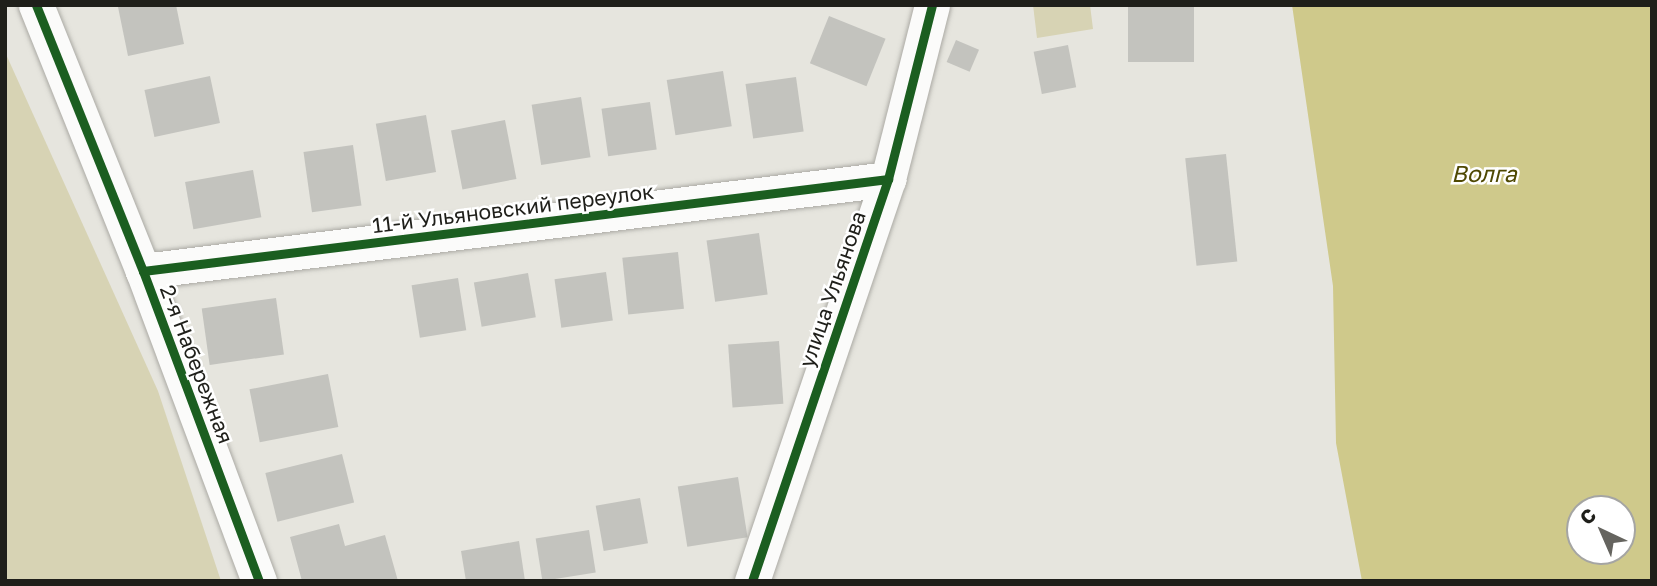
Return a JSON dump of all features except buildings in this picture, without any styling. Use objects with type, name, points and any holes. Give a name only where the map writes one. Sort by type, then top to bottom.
[{"type":"street","name":"2-я Набережная","points":[[36,5],[143,271],[259,581]]},
{"type":"street","name":"улица Ульянова","points":[[752,581],[888,179],[932,5]]},
{"type":"street","name":"11-й Ульяновский переулок","points":[[143,271],[888,179]]},
{"type":"shaded area","points":[[1033,5],[1090,5],[1093,29],[1037,38]]},
{"type":"shaded area","points":[[5,52],[158,391],[221,581],[5,581]]},
{"type":"water","name":"Волга","points":[[1292,5],[1652,5],[1652,581],[1362,581],[1336,443],[1333,286]]},
{"type":"cycle path","points":[[36,5],[143,271],[259,581]]},
{"type":"cycle path","points":[[752,581],[888,179],[932,5]]},
{"type":"cycle path","points":[[143,271],[888,179]]}]
